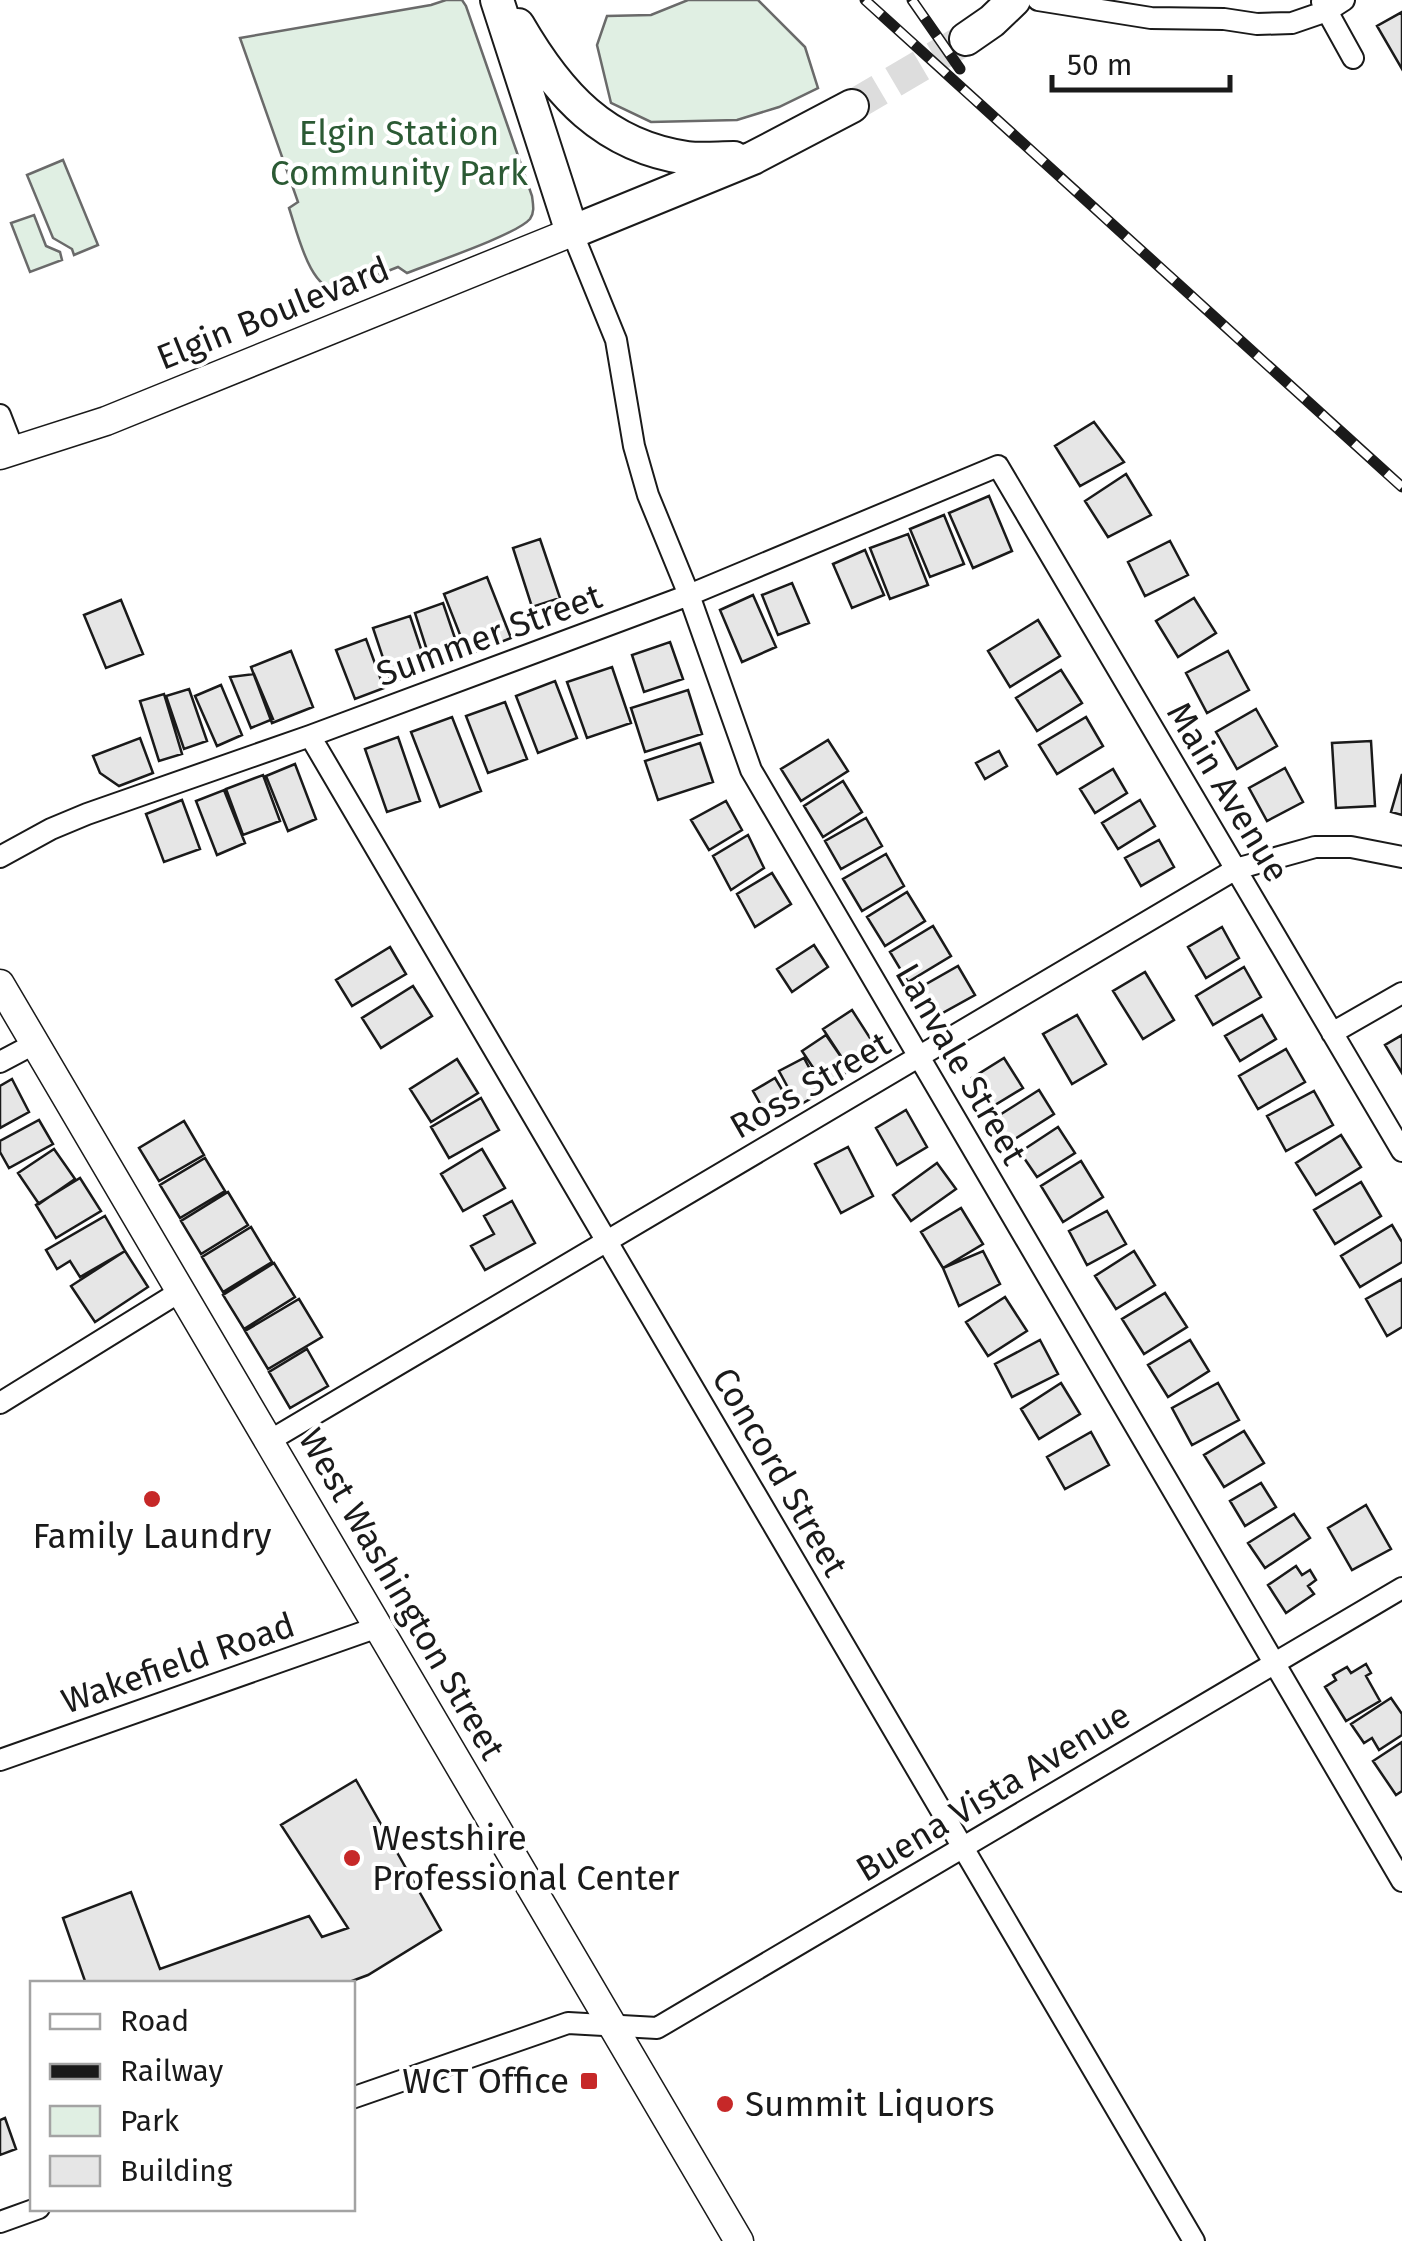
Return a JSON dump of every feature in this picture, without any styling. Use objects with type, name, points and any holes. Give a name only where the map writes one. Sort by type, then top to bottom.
[{"type":"main road","points":[[500,0],[557,85],[584,113],[650,150],[690,159],[753,158]]},
{"type":"main road","points":[[500,0],[572,232],[753,158],[852,106]]},
{"type":"main road","points":[[966,39],[1014,0]]},
{"type":"street","points":[[1038,0],[1152,18],[1224,19],[1258,24],[1292,23],[1331,4],[1353,58]]},
{"type":"street","points":[[1190,0],[1224,19]]},
{"type":"street","name":"Elgin Boulevard","points":[[7,453],[106,421],[572,232]]},
{"type":"street","name":"Lanvale Street","points":[[572,232],[616,340],[634,446],[648,494],[689,594],[751,770],[1402,1881]]},
{"type":"street","points":[[0,415],[7,453]]},
{"type":"street","name":"Summer Street","points":[[0,857],[87,814],[310,736],[689,594],[998,466]]},
{"type":"street","name":"Main Avenue","points":[[998,466],[1402,1151]]},
{"type":"street","name":"Concord Street","points":[[310,736],[1194,2241]]},
{"type":"street","name":"Ross Street","points":[[270,1441],[1236,869],[1315,847],[1351,847],[1402,857]]},
{"type":"street","name":"West Washington Street","points":[[0,984],[739,2241]]},
{"type":"street","points":[[1332,1033],[1402,993]]},
{"type":"street","points":[[0,1062],[34,1044]]},
{"type":"street","points":[[0,1403],[181,1291]]},
{"type":"street","name":"Buena Vista Avenue","points":[[355,2097],[568,2023],[657,2028],[1402,1588]]},
{"type":"street","name":"Wakefield Road","points":[[0,1760],[378,1627]]},
{"type":"street","points":[[0,2222],[31,2211]]},
{"type":"green space","name":"Elgin Station Community Park","points":[[462,0],[466,6],[532,196],[532,216],[522,226],[492,240],[407,273],[398,267],[342,289],[331,289],[314,273],[301,246],[289,208],[298,202],[240,38]]},
{"type":"green space","points":[[688,0],[758,0],[805,47],[818,88],[779,107],[737,120],[651,122],[611,103],[597,45],[607,16],[651,15]]},
{"type":"green space","points":[[63,160],[98,245],[74,255],[72,249],[53,238],[27,175]]},
{"type":"green space","points":[[34,215],[46,246],[60,252],[62,260],[30,272],[11,223]]},
{"type":"building","points":[[1402,12],[1402,69],[1377,26]]},
{"type":"building","points":[[1094,422],[1124,462],[1080,486],[1055,446]]},
{"type":"building","points":[[1126,474],[1151,515],[1108,537],[1085,501]]},
{"type":"building","points":[[989,496],[1012,551],[973,568],[949,513]]},
{"type":"building","points":[[944,515],[964,564],[930,577],[910,529]]},
{"type":"building","points":[[908,534],[928,585],[890,599],[870,548]]},
{"type":"building","points":[[540,539],[560,598],[532,607],[513,548]]},
{"type":"building","points":[[1170,541],[1188,575],[1145,596],[1128,562]]},
{"type":"building","points":[[865,550],[884,595],[852,608],[833,564]]},
{"type":"building","points":[[487,577],[511,638],[468,655],[444,594]]},
{"type":"building","points":[[792,583],[809,623],[778,635],[762,595]]},
{"type":"building","points":[[753,595],[776,647],[742,662],[720,610]]},
{"type":"building","points":[[1194,598],[1216,633],[1178,657],[1156,621]]},
{"type":"building","points":[[121,600],[143,654],[106,668],[84,615]]},
{"type":"building","points":[[443,603],[461,656],[432,666],[415,613]]},
{"type":"building","points":[[410,616],[428,670],[391,682],[373,628]]},
{"type":"building","points":[[1038,620],[1060,656],[1010,687],[988,651]]},
{"type":"building","points":[[366,639],[384,688],[355,699],[336,650]]},
{"type":"building","points":[[670,642],[683,679],[644,692],[632,655]]},
{"type":"building","points":[[291,651],[313,707],[272,723],[251,667]]},
{"type":"building","points":[[1228,651],[1249,690],[1207,713],[1186,673]]},
{"type":"building","points":[[612,667],[631,723],[587,738],[567,682]]},
{"type":"building","points":[[1061,670],[1082,703],[1037,731],[1016,698]]},
{"type":"building","points":[[254,674],[273,719],[251,728],[230,677]]},
{"type":"building","points":[[555,681],[577,738],[538,753],[516,696]]},
{"type":"building","points":[[221,685],[242,735],[217,746],[195,696]]},
{"type":"building","points":[[189,689],[207,741],[184,749],[166,696]]},
{"type":"building","points":[[688,690],[702,734],[645,752],[631,708]]},
{"type":"building","points":[[164,694],[182,754],[159,761],[140,701]]},
{"type":"building","points":[[505,702],[527,759],[488,773],[466,716]]},
{"type":"building","points":[[1256,709],[1277,746],[1237,769],[1216,732]]},
{"type":"building","points":[[452,717],[481,791],[440,807],[411,732]]},
{"type":"building","points":[[1086,717],[1103,746],[1057,774],[1039,745]]},
{"type":"building","points":[[398,737],[420,801],[387,812],[365,749]]},
{"type":"building","points":[[140,738],[153,773],[119,786],[100,773],[93,756]]},
{"type":"building","points":[[828,740],[848,771],[801,801],[781,769]]},
{"type":"building","points":[[1371,741],[1375,806],[1336,808],[1332,743]]},
{"type":"building","points":[[700,743],[713,782],[658,800],[645,761]]},
{"type":"building","points":[[999,751],[1007,766],[985,779],[976,763]]},
{"type":"building","points":[[295,764],[316,819],[288,831],[266,776]]},
{"type":"building","points":[[1285,768],[1303,802],[1267,821],[1249,788]]},
{"type":"building","points":[[1113,769],[1127,793],[1095,813],[1080,789]]},
{"type":"building","points":[[1402,774],[1402,815],[1391,812]]},
{"type":"building","points":[[263,775],[280,821],[243,835],[226,789]]},
{"type":"building","points":[[843,781],[862,812],[823,837],[804,806]]},
{"type":"building","points":[[224,790],[245,843],[217,855],[196,801]]},
{"type":"building","points":[[182,800],[200,849],[164,862],[146,814]]},
{"type":"building","points":[[1140,800],[1155,826],[1118,849],[1102,823]]},
{"type":"building","points":[[726,801],[742,830],[709,850],[691,820]]},
{"type":"building","points":[[866,818],[882,846],[841,869],[825,841]]},
{"type":"building","points":[[748,835],[764,868],[731,890],[713,856]]},
{"type":"building","points":[[1159,840],[1174,867],[1141,886],[1125,858]]},
{"type":"building","points":[[886,854],[904,886],[862,911],[843,879]]},
{"type":"building","points":[[772,873],[791,904],[755,927],[737,894]]},
{"type":"building","points":[[907,892],[925,921],[885,946],[867,917]]},
{"type":"building","points":[[933,926],[951,956],[908,982],[890,952]]},
{"type":"building","points":[[1222,927],[1239,958],[1206,978],[1188,947]]},
{"type":"building","points":[[814,945],[828,967],[792,992],[777,969]]},
{"type":"building","points":[[390,947],[406,974],[352,1006],[336,980]]},
{"type":"building","points":[[958,966],[975,995],[930,1020],[914,991]]},
{"type":"building","points":[[1244,967],[1261,997],[1213,1025],[1196,996]]},
{"type":"building","points":[[1145,972],[1174,1020],[1143,1039],[1113,991]]},
{"type":"building","points":[[413,986],[432,1016],[381,1048],[362,1018]]},
{"type":"building","points":[[852,1010],[879,1052],[850,1070],[823,1029]]},
{"type":"building","points":[[1077,1015],[1106,1064],[1072,1084],[1043,1034]]},
{"type":"building","points":[[1262,1015],[1276,1039],[1240,1061],[1225,1036]]},
{"type":"building","points":[[826,1035],[850,1070],[826,1087],[802,1051]]},
{"type":"building","points":[[1402,1035],[1402,1073],[1385,1045]]},
{"type":"building","points":[[1286,1049],[1305,1082],[1258,1109],[1239,1076]]},
{"type":"building","points":[[804,1058],[822,1092],[798,1106],[779,1071]]},
{"type":"building","points":[[1004,1058],[1023,1088],[990,1108],[972,1078]]},
{"type":"building","points":[[457,1059],[478,1093],[431,1122],[410,1089]]},
{"type":"building","points":[[775,1078],[793,1108],[770,1121],[753,1091]]},
{"type":"building","points":[[12,1079],[29,1112],[0,1128],[0,1086]]},
{"type":"building","points":[[1039,1090],[1054,1114],[1010,1142],[995,1118]]},
{"type":"building","points":[[1314,1091],[1333,1125],[1286,1151],[1267,1116]]},
{"type":"building","points":[[481,1098],[499,1130],[449,1158],[431,1127]]},
{"type":"building","points":[[906,1110],[927,1147],[897,1165],[876,1128]]},
{"type":"building","points":[[39,1120],[53,1144],[9,1168],[0,1152],[0,1141]]},
{"type":"building","points":[[184,1121],[204,1155],[159,1181],[139,1148]]},
{"type":"building","points":[[1058,1127],[1075,1153],[1037,1177],[1020,1152]]},
{"type":"building","points":[[1341,1135],[1361,1167],[1316,1195],[1296,1163]]},
{"type":"building","points":[[848,1147],[873,1196],[841,1213],[815,1164]]},
{"type":"building","points":[[54,1149],[75,1179],[39,1204],[18,1173]]},
{"type":"building","points":[[482,1149],[505,1188],[463,1211],[441,1174]]},
{"type":"building","points":[[205,1158],[225,1191],[180,1218],[160,1185]]},
{"type":"building","points":[[1081,1161],[1103,1197],[1063,1222],[1041,1186]]},
{"type":"building","points":[[937,1163],[956,1189],[911,1221],[893,1195]]},
{"type":"building","points":[[80,1178],[101,1211],[56,1238],[36,1205]]},
{"type":"building","points":[[1361,1182],[1381,1216],[1335,1244],[1314,1210]]},
{"type":"building","points":[[228,1192],[248,1225],[201,1254],[181,1221]]},
{"type":"building","points":[[512,1201],[535,1243],[485,1270],[471,1246],[494,1234],[484,1216]]},
{"type":"building","points":[[961,1208],[983,1244],[943,1268],[921,1232]]},
{"type":"building","points":[[1107,1211],[1126,1244],[1087,1265],[1069,1231]]},
{"type":"building","points":[[105,1216],[125,1251],[80,1277],[70,1261],[57,1269],[46,1250]]},
{"type":"building","points":[[1392,1225],[1402,1242],[1402,1262],[1360,1287],[1341,1256]]},
{"type":"building","points":[[251,1227],[272,1262],[223,1292],[202,1257]]},
{"type":"building","points":[[125,1251],[148,1287],[95,1322],[71,1286]]},
{"type":"building","points":[[983,1251],[1000,1284],[959,1306],[943,1268]]},
{"type":"building","points":[[1134,1251],[1155,1285],[1116,1309],[1095,1276]]},
{"type":"building","points":[[274,1263],[295,1297],[244,1329],[223,1295]]},
{"type":"building","points":[[1402,1279],[1402,1327],[1387,1336],[1366,1299]]},
{"type":"building","points":[[1165,1293],[1187,1327],[1144,1354],[1122,1319]]},
{"type":"building","points":[[1005,1297],[1027,1331],[988,1356],[966,1322]]},
{"type":"building","points":[[299,1299],[322,1337],[268,1369],[245,1331]]},
{"type":"building","points":[[1040,1340],[1058,1374],[1012,1397],[995,1364]]},
{"type":"building","points":[[1190,1340],[1209,1371],[1168,1397],[1148,1365]]},
{"type":"building","points":[[307,1349],[328,1386],[290,1408],[269,1372]]},
{"type":"building","points":[[1061,1383],[1080,1414],[1039,1439],[1021,1409]]},
{"type":"building","points":[[1218,1383],[1239,1420],[1192,1445],[1172,1408]]},
{"type":"building","points":[[1244,1431],[1264,1463],[1224,1487],[1204,1455]]},
{"type":"building","points":[[1091,1432],[1109,1465],[1065,1489],[1047,1457]]},
{"type":"building","points":[[1261,1483],[1276,1507],[1245,1526],[1230,1501]]},
{"type":"building","points":[[1366,1505],[1391,1549],[1352,1570],[1328,1528]]},
{"type":"building","points":[[1294,1514],[1310,1538],[1265,1568],[1248,1543]]},
{"type":"building","points":[[1296,1566],[1302,1575],[1310,1570],[1316,1580],[1308,1586],[1314,1594],[1286,1613],[1268,1585]]},
{"type":"building","points":[[1366,1664],[1371,1673],[1366,1676],[1380,1701],[1346,1721],[1325,1687],[1336,1680],[1333,1675],[1347,1667],[1351,1673]]},
{"type":"building","points":[[1391,1698],[1402,1714],[1402,1735],[1379,1750],[1372,1738],[1364,1743],[1351,1724]]},
{"type":"building","points":[[1402,1742],[1402,1791],[1396,1795],[1373,1761]]},
{"type":"building","name":"Westshire Professional Center","points":[[356,1780],[441,1930],[352,1981],[85,1981],[63,1918],[131,1892],[160,1969],[309,1916],[322,1937],[348,1928],[281,1825]]},
{"type":"building","points":[[5,2118],[16,2149],[0,2155],[0,2120]]},
{"type":"tunnel","points":[[852,106],[966,39]]},
{"type":"railway","points":[[865,0],[1402,487]]},
{"type":"railway","points":[[912,0],[960,69]]},
{"type":"place","name":"Family Laundry","points":[[152,1499]]},
{"type":"place","name":"Westshire Professional Center","points":[[352,1858]]},
{"type":"place","name":"WCT Office","points":[[589,2081]]},
{"type":"place","name":"Summit Liquors","points":[[725,2104]]}]
